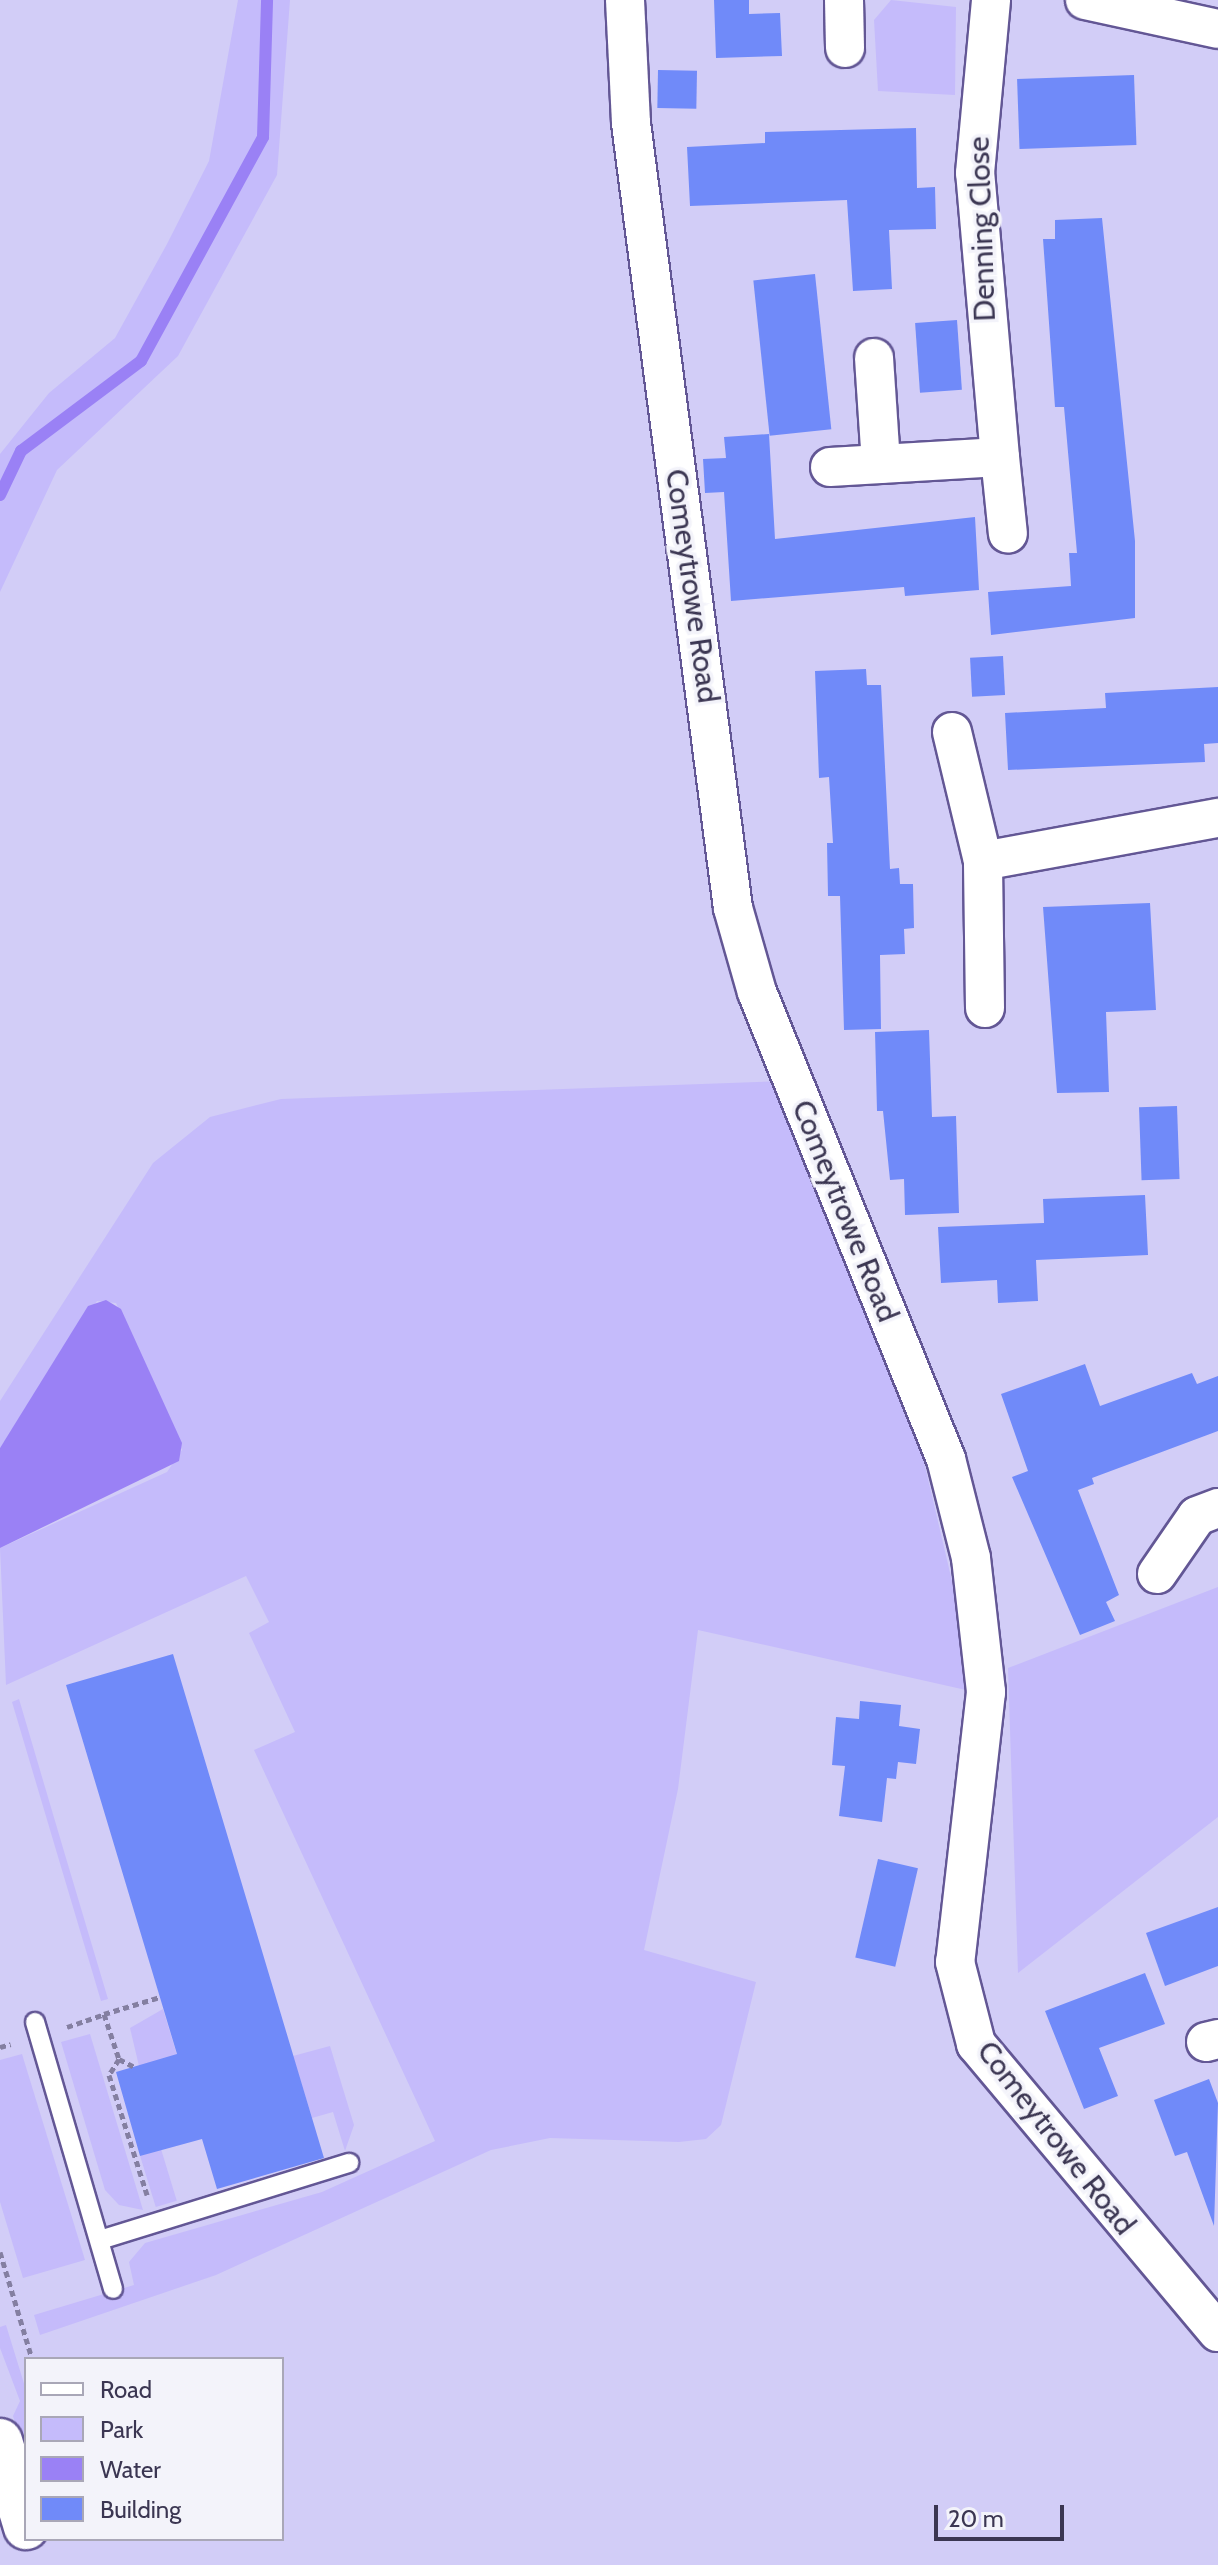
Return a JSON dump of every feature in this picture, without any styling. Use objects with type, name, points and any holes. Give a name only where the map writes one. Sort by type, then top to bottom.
[{"type":"street","name":"Comeytrowe Road","points":[[625,0],[631,123],[733,908],[762,1006],[946,1459],[971,1558],[986,1692],[955,1962],[976,2044],[1218,2332]]},
{"type":"street","points":[[844,0],[845,48]]},
{"type":"street","name":"Denning Close","points":[[991,0],[975,173],[1008,534]]},
{"type":"street","points":[[1085,0],[1218,29]]},
{"type":"street","points":[[874,358],[881,464]]},
{"type":"street","points":[[830,467],[1000,457]]},
{"type":"street","points":[[952,732],[983,861],[985,1008]]},
{"type":"street","points":[[983,861],[1218,818]]},
{"type":"street","points":[[1157,1574],[1197,1516],[1218,1508]]},
{"type":"street","points":[[0,2441],[24,2520]]},
{"type":"lane","points":[[37,2028],[113,2289]]},
{"type":"lane","points":[[100,2240],[349,2163]]},
{"type":"path","points":[[0,2047],[37,2028],[104,2014],[160,1997]]},
{"type":"path","points":[[104,2014],[119,2059],[135,2067]]},
{"type":"path","points":[[119,2059],[109,2075],[156,2223]]},
{"type":"path","points":[[0,2252],[31,2357]]},
{"type":"green space","points":[[238,0],[290,0],[277,175],[178,356],[57,470],[0,592],[0,454],[49,393],[115,338],[167,244],[209,161]]},
{"type":"green space","points":[[891,0],[956,7],[955,95],[878,91],[874,20]]},
{"type":"green space","points":[[785,1081],[921,1449],[955,1594],[966,1690],[698,1630],[678,1789],[644,1950],[756,1982],[721,2125],[706,2139],[679,2142],[550,2138],[491,2150],[216,2275],[40,2335],[34,2315],[134,2285],[129,2262],[145,2243],[322,2192],[435,2141],[254,1750],[295,1732],[249,1633],[269,1622],[246,1576],[6,1685],[0,1548],[167,1472],[182,1450],[116,1303],[97,1301],[0,1448],[0,1401],[153,1163],[210,1117],[281,1099]]},
{"type":"green space","points":[[1218,1587],[1218,1817],[1018,1973],[1008,1668]]},
{"type":"green space","points":[[19,1699],[108,1999],[101,2001],[12,1702]]},
{"type":"green space","points":[[163,2009],[177,2055],[139,2066],[130,2028]]},
{"type":"green space","points":[[90,2034],[143,2210],[119,2205],[105,2190],[61,2042]]},
{"type":"green space","points":[[330,2046],[354,2125],[345,2151],[333,2112],[312,2118],[293,2056]]},
{"type":"green space","points":[[22,2054],[85,2260],[23,2278],[0,2202],[0,2060]]},
{"type":"green space","points":[[161,2149],[177,2201],[156,2207],[140,2155]]},
{"type":"green space","points":[[6,2325],[24,2384],[24,2452],[13,2416],[20,2401],[0,2348],[0,2327]]},
{"type":"water","points":[[106,1300],[121,1309],[182,1443],[179,1461],[0,1548],[0,1448],[88,1306]]},
{"type":"building","points":[[714,0],[749,0],[749,14],[780,13],[782,56],[716,58]]},
{"type":"building","points":[[658,70],[697,71],[696,109],[657,108]]},
{"type":"building","points":[[1134,75],[1136,145],[1020,149],[1017,79]]},
{"type":"building","points":[[916,128],[917,188],[935,187],[936,229],[889,230],[892,289],[853,291],[847,200],[690,206],[687,147],[765,143],[765,132]]},
{"type":"building","points":[[1102,218],[1135,541],[1135,618],[991,635],[988,592],[1071,586],[1069,553],[1077,553],[1064,407],[1055,407],[1043,239],[1055,239],[1055,220]]},
{"type":"building","points":[[815,274],[831,429],[770,436],[753,280]]},
{"type":"building","points":[[957,320],[962,390],[920,393],[915,323]]},
{"type":"building","points":[[769,434],[775,539],[975,517],[979,590],[905,596],[904,587],[731,601],[724,492],[705,493],[703,459],[726,458],[724,437]]},
{"type":"building","points":[[1003,656],[1005,695],[972,697],[970,658]]},
{"type":"building","points":[[866,669],[867,685],[881,685],[890,869],[899,868],[900,884],[913,884],[914,928],[904,929],[905,954],[880,955],[881,1029],[844,1030],[840,896],[828,896],[827,843],[833,843],[829,777],[819,778],[815,671]]},
{"type":"building","points":[[1218,687],[1218,743],[1204,744],[1205,762],[1008,770],[1005,713],[1106,708],[1105,693]]},
{"type":"building","points":[[1150,903],[1156,1010],[1106,1012],[1109,1092],[1057,1093],[1043,907]]},
{"type":"building","points":[[929,1030],[932,1117],[956,1116],[959,1213],[905,1215],[904,1179],[890,1180],[883,1111],[877,1111],[875,1032]]},
{"type":"building","points":[[1177,1106],[1180,1179],[1142,1180],[1139,1107]]},
{"type":"building","points":[[1145,1195],[1148,1255],[1036,1260],[1038,1301],[998,1303],[997,1280],[941,1283],[938,1227],[1044,1223],[1043,1199]]},
{"type":"building","points":[[1085,1364],[1100,1406],[1192,1373],[1197,1384],[1218,1376],[1218,1431],[1092,1478],[1094,1484],[1078,1490],[1119,1595],[1106,1602],[1115,1621],[1080,1635],[1012,1477],[1028,1471],[1001,1394]]},
{"type":"building","points":[[173,1654],[324,2158],[217,2189],[202,2139],[140,2156],[116,2072],[177,2054],[66,1685]]},
{"type":"building","points":[[860,1701],[901,1705],[899,1726],[920,1729],[916,1764],[898,1762],[896,1779],[887,1778],[882,1822],[839,1816],[845,1766],[832,1765],[836,1717],[859,1719]]},
{"type":"building","points":[[878,1859],[918,1868],[895,1967],[855,1957]]},
{"type":"building","points":[[1218,1907],[1218,1966],[1165,1986],[1146,1933]]},
{"type":"building","points":[[1145,1973],[1165,2024],[1099,2048],[1118,2096],[1084,2109],[1045,2011]]},
{"type":"building","points":[[1209,2079],[1218,2103],[1214,2226],[1187,2152],[1175,2156],[1154,2100]]},
{"type":"waterway","points":[[0,495],[21,451],[141,361],[263,137],[267,0]]}]
